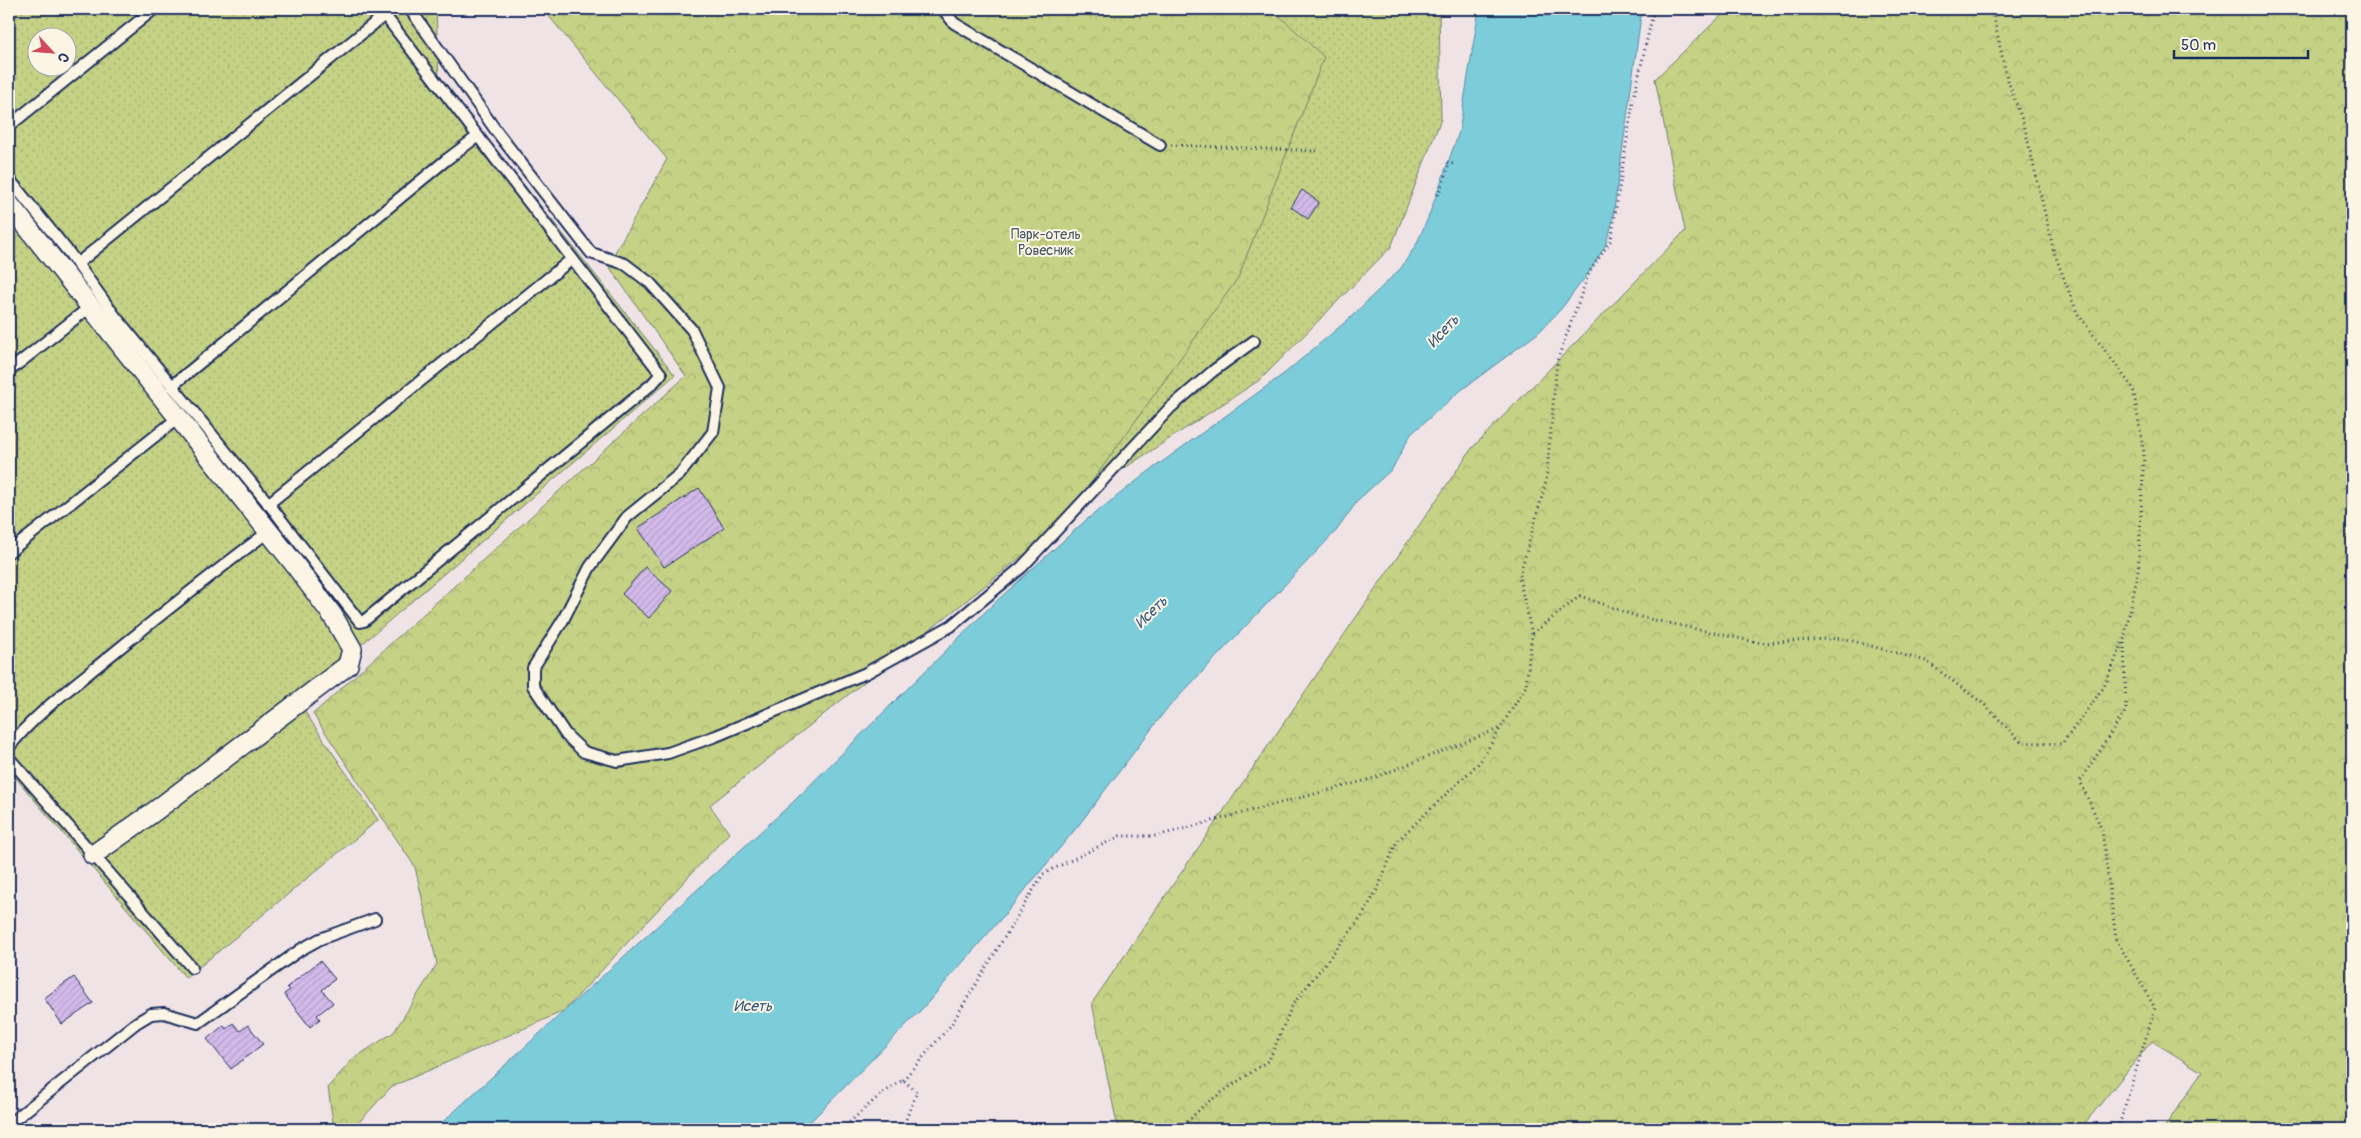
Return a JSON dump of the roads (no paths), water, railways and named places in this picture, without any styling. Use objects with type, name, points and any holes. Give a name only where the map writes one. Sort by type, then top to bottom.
[{"type":"street","points":[[9,204],[163,396],[178,418],[200,443],[333,616],[352,648],[348,665],[155,812],[93,855]]},
{"type":"lane","points":[[9,126],[154,9]]},
{"type":"lane","points":[[410,9],[497,132],[591,252],[625,264],[650,283],[692,330],[720,388],[713,432],[680,474],[626,517],[590,567],[563,620],[533,668],[533,686],[566,735],[584,752],[617,761],[668,754],[716,736],[866,673],[951,626],[1022,566],[1170,408],[1213,371],[1254,341]]},
{"type":"lane","points":[[943,9],[954,23],[1160,145]]},
{"type":"lane","points":[[9,179],[77,264],[115,316],[173,385],[360,622],[385,605],[552,469],[652,384],[661,374],[478,136],[385,11],[77,264]]},
{"type":"lane","points":[[173,385],[446,160],[478,136]]},
{"type":"lane","points":[[268,504],[572,259]]},
{"type":"lane","points":[[9,371],[91,306]]},
{"type":"lane","points":[[9,552],[178,418]]},
{"type":"lane","points":[[9,747],[18,736],[79,681],[183,596],[268,532]]},
{"type":"lane","points":[[9,758],[192,968]]},
{"type":"lane","points":[[9,1124],[136,1023],[151,1014],[164,1013],[198,1023],[307,946],[320,939],[375,919]]},
{"type":"water","name":"Исеть","points":[[1479,9],[1642,9],[1612,224],[1605,246],[1590,271],[1561,309],[1538,333],[1460,391],[1411,434],[1392,469],[1358,500],[1337,530],[1165,711],[1078,826],[1006,913],[922,1009],[803,1129],[435,1129],[791,804],[989,608],[1085,521],[1148,472],[1285,373],[1350,318],[1401,268],[1416,245],[1428,218],[1459,132]]},
{"type":"park label","name":"Парк-отель Ровесник","points":[[1046,242]]}]
